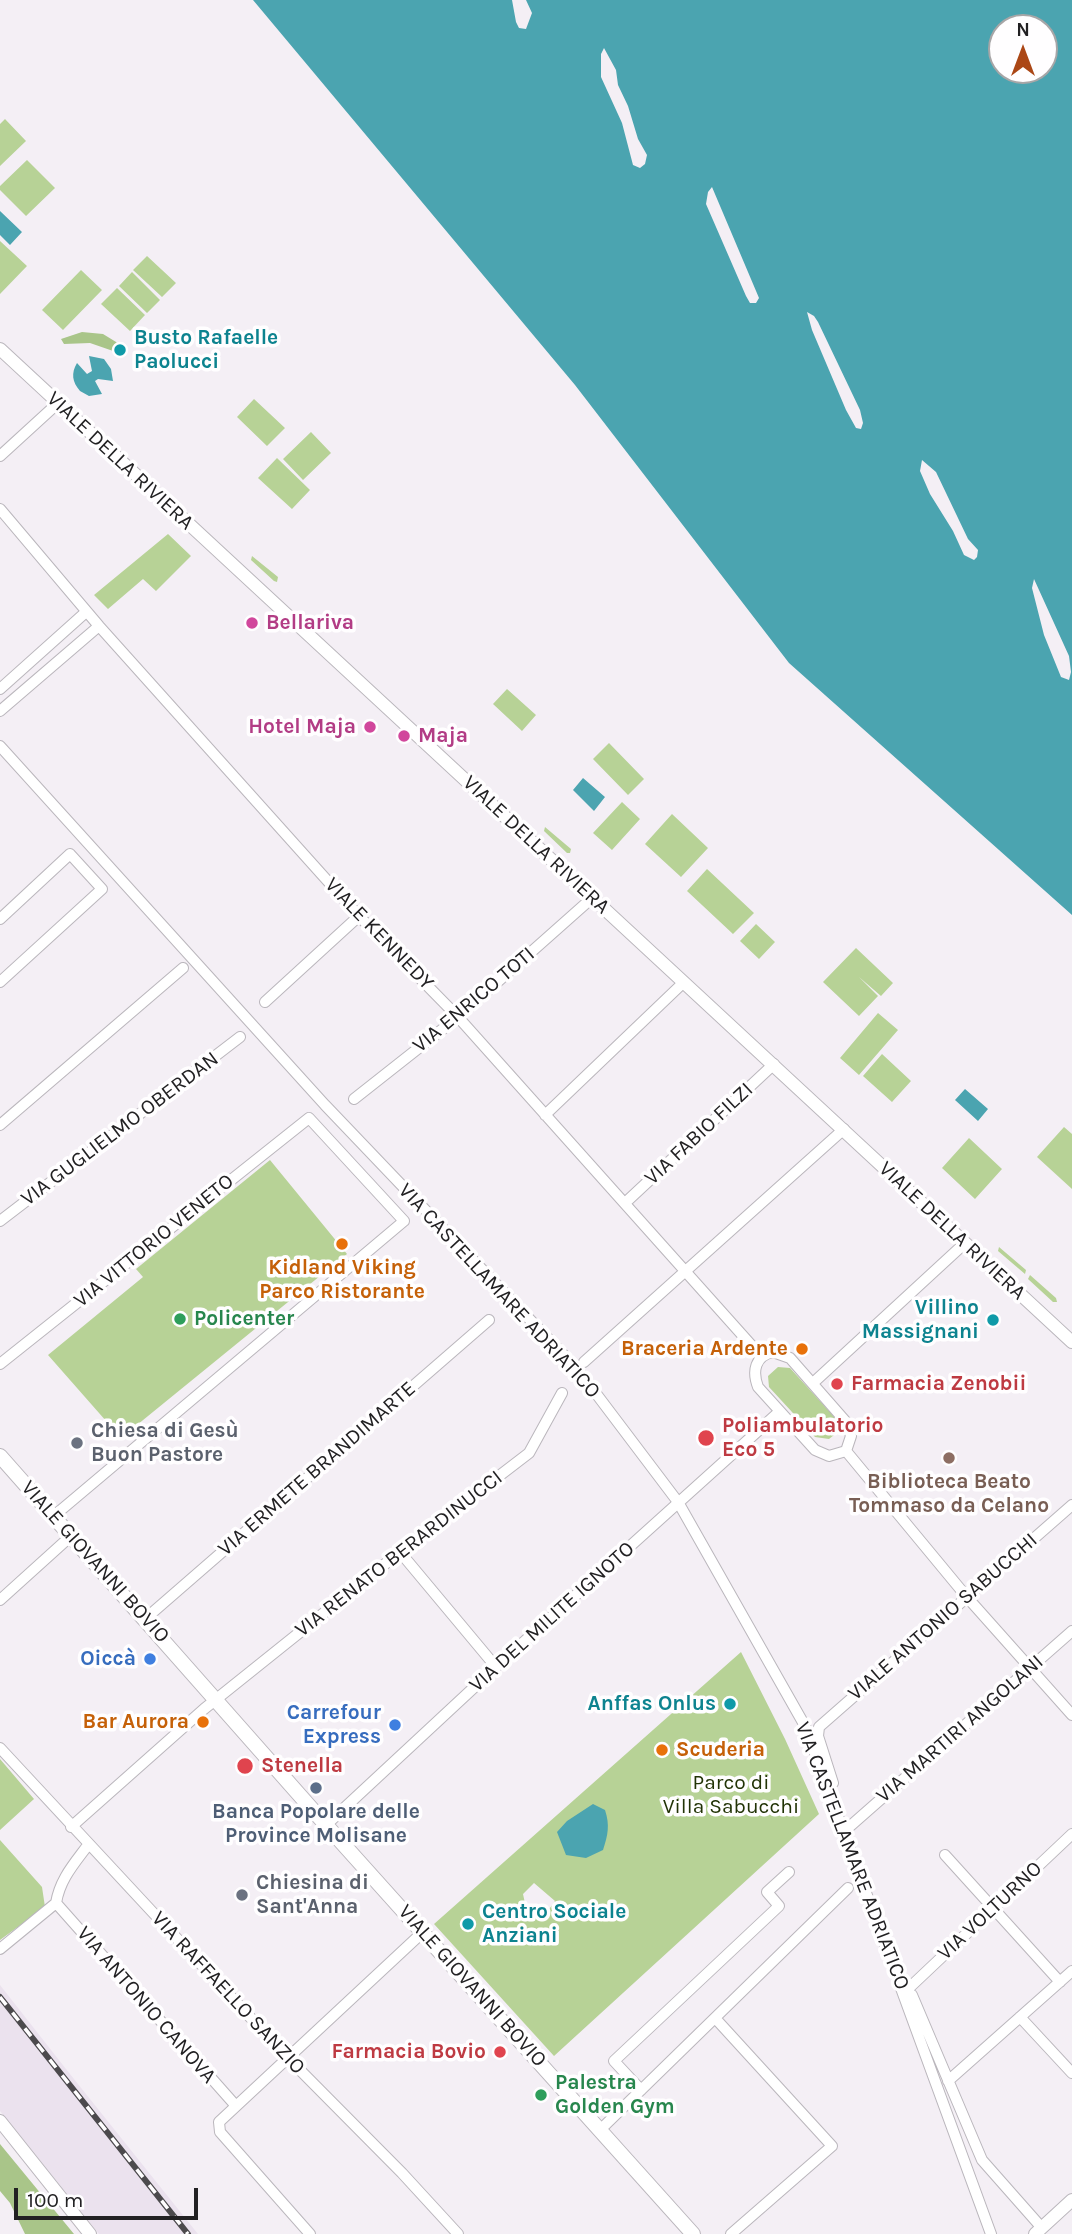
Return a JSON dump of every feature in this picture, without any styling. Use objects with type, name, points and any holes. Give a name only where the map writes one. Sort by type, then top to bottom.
[{"type":"main road","name":"VIALE GIOVANNI BOVIO","points":[[0,1456],[600,2130],[686,2232]]},
{"type":"street","name":"VIALE DELLA RIVIERA","points":[[0,349],[1072,1342]]},
{"type":"street","points":[[0,456],[58,403]]},
{"type":"street","name":"VIALE KENNEDY","points":[[0,509],[86,612],[359,916],[458,1017],[761,1356]]},
{"type":"street","points":[[0,689],[86,612]]},
{"type":"street","points":[[0,711],[99,626]]},
{"type":"street","name":"VIA CASTELLAMARE ADRIATICO","points":[[0,746],[330,1111],[579,1371],[678,1502],[805,1727],[991,2234]]},
{"type":"street","points":[[0,919],[70,854],[102,889],[0,982]]},
{"type":"street","name":"VIA ENRICO TOTI","points":[[354,1099],[458,1017],[592,898]]},
{"type":"street","points":[[264,1002],[359,916]]},
{"type":"street","points":[[0,1125],[183,968]]},
{"type":"street","points":[[545,1115],[684,982]]},
{"type":"street","name":"VIA GUGLIELMO OBERDAN","points":[[0,1221],[240,1037]]},
{"type":"street","name":"VIA FABIO FILZI","points":[[625,1203],[774,1064]]},
{"type":"street","name":"VIA VITTORIO VENETO","points":[[0,1364],[309,1118],[404,1221],[55,1516]]},
{"type":"street","points":[[584,1362],[844,1129]]},
{"type":"street","points":[[813,1383],[965,1243]]},
{"type":"street","name":"VIA ERMETE BRANDIMARTE","points":[[145,1619],[489,1321]]},
{"type":"street","points":[[773,1352],[790,1358],[813,1383],[847,1423],[851,1436],[846,1451],[829,1456],[815,1450],[779,1412],[758,1387],[754,1377],[761,1356],[773,1352]]},
{"type":"street","name":"VIA RENATO BERARDINUCCI","points":[[71,1827],[217,1699],[400,1552],[529,1453],[562,1393]]},
{"type":"street","name":"VIA DEL MILITE IGNOTO","points":[[326,1825],[496,1667],[779,1412]]},
{"type":"street","points":[[846,1451],[966,1596],[1072,1715]]},
{"type":"street","name":"VIALE ANTONIO SABUCCHI","points":[[848,1828],[817,1732],[819,1727],[1072,1505]]},
{"type":"street","points":[[0,1600],[72,1535]]},
{"type":"street","points":[[400,1552],[496,1667]]},
{"type":"street","name":"VIA MARTIRI ANGOLANI","points":[[848,1828],[1072,1631]]},
{"type":"street","name":"VIA RAFFAELLO SANZIO","points":[[0,1748],[288,2058],[402,2173],[458,2234]]},
{"type":"street","points":[[848,1828],[909,1987],[982,2160],[1042,2232],[1072,2202]]},
{"type":"street","name":"VIA VOLTURNO","points":[[909,1987],[1072,1834]]},
{"type":"street","points":[[0,1950],[56,1903],[63,1877],[89,1845]]},
{"type":"street","points":[[945,1855],[1060,1982]]},
{"type":"street","points":[[641,2090],[614,2061],[779,1906],[767,1892],[789,1872]]},
{"type":"street","points":[[600,2130],[848,1888]]},
{"type":"street","name":"VIA ANTONIO CANOVA","points":[[56,1903],[236,2106]]},
{"type":"street","points":[[310,2234],[220,2132],[219,2122],[423,1933]]},
{"type":"street","points":[[948,2081],[1072,1971]]},
{"type":"street","points":[[1020,2017],[1072,2073]]},
{"type":"street","points":[[715,2018],[832,2146],[732,2234]]},
{"type":"street","points":[[0,2121],[90,2234]]},
{"type":"shaded area","points":[[0,1985],[198,2234],[99,2234],[0,2111]]},
{"type":"green space","points":[[5,119],[26,141],[0,166],[0,124]]},
{"type":"green space","points":[[27,160],[55,188],[26,216],[0,190],[0,186]]},
{"type":"green space","points":[[0,241],[27,266],[0,294]]},
{"type":"green space","points":[[147,256],[176,283],[162,297],[133,270]]},
{"type":"green space","points":[[81,270],[102,290],[63,330],[42,310]]},
{"type":"green space","points":[[132,272],[160,300],[147,313],[119,286]]},
{"type":"green space","points":[[117,288],[145,315],[130,331],[101,304]]},
{"type":"green space","points":[[82,332],[103,334],[121,345],[116,352],[90,343],[64,344],[61,339]]},
{"type":"green space","points":[[254,399],[285,428],[267,446],[237,417]]},
{"type":"green space","points":[[311,432],[331,453],[303,480],[283,459]]},
{"type":"green space","points":[[277,458],[310,490],[292,509],[258,478]]},
{"type":"green space","points":[[168,534],[191,556],[156,591],[143,579],[108,609],[94,595]]},
{"type":"green space","points":[[252,556],[278,577],[277,582],[251,560]]},
{"type":"green space","points":[[507,689],[536,715],[522,731],[493,704]]},
{"type":"green space","points":[[609,743],[644,779],[628,795],[593,759]]},
{"type":"green space","points":[[622,802],[640,819],[612,850],[593,833]]},
{"type":"green space","points":[[672,814],[708,848],[681,877],[645,844]]},
{"type":"green space","points":[[545,827],[571,849],[570,853],[544,831]]},
{"type":"green space","points":[[707,869],[754,913],[733,934],[687,891]]},
{"type":"green space","points":[[756,924],[775,942],[759,959],[740,941]]},
{"type":"green space","points":[[856,948],[893,983],[881,996],[859,977],[878,996],[859,1016],[823,982]]},
{"type":"green space","points":[[878,1013],[898,1030],[859,1075],[840,1058]]},
{"type":"green space","points":[[882,1054],[911,1081],[892,1102],[863,1076]]},
{"type":"green space","points":[[1064,1127],[1072,1134],[1072,1189],[1037,1157]]},
{"type":"green space","points":[[969,1138],[1002,1169],[975,1199],[942,1168]]},
{"type":"green space","name":"Policenter","points":[[270,1160],[347,1254],[121,1438],[48,1355],[143,1277],[136,1269]]},
{"type":"green space","points":[[999,1247],[1026,1270],[1025,1274],[998,1251]]},
{"type":"green space","points":[[1030,1275],[1056,1298],[1057,1302],[1053,1302],[1028,1279]]},
{"type":"green space","points":[[778,1367],[790,1368],[839,1422],[839,1431],[829,1439],[815,1437],[769,1387],[768,1376]]},
{"type":"green space","name":"Parco di Villa Sabucchi","points":[[741,1652],[819,1814],[554,2056],[434,1924]],"holes":[[[534,1883],[555,1901],[542,1919],[526,1908],[523,1894]]]},
{"type":"green space","points":[[0,1759],[34,1799],[0,1830]]},
{"type":"green space","points":[[0,1840],[42,1887],[45,1907],[0,1940]]},
{"type":"green space","points":[[0,2144],[74,2234],[25,2234],[10,2203],[0,2191]]},
{"type":"water","points":[[253,0],[1072,0],[1072,915],[789,663],[575,385]]},
{"type":"water","points":[[0,211],[22,232],[10,245],[0,235]]},
{"type":"water","points":[[89,356],[104,359],[111,369],[113,381],[95,381],[102,394],[89,396],[75,384],[73,374],[77,363],[87,374],[92,371]]},
{"type":"water","points":[[583,778],[605,797],[594,811],[573,790]]},
{"type":"water","points":[[965,1089],[988,1109],[978,1121],[955,1100]]},
{"type":"water","points":[[593,1804],[605,1810],[607,1815],[608,1830],[603,1850],[586,1858],[566,1855],[557,1832],[567,1821]]},
{"type":"pier","points":[[512,0],[526,0],[532,13],[526,29],[519,28],[516,22]]},
{"type":"pier","points":[[604,48],[616,70],[618,85],[638,139],[647,155],[645,164],[640,168],[633,165],[622,123],[601,77],[601,54]]},
{"type":"pier","points":[[712,187],[759,298],[756,303],[750,303],[746,296],[706,204],[708,192]]},
{"type":"pier","points":[[807,312],[818,322],[860,410],[863,423],[861,429],[856,428],[846,410]]},
{"type":"pier","points":[[922,460],[936,472],[968,539],[978,550],[974,560],[964,555],[930,494],[920,471]]},
{"type":"pier","points":[[1034,579],[1069,656],[1069,680],[1061,677],[1044,635],[1032,588]]},
{"type":"railway","points":[[0,1997],[188,2234]]},
{"type":"place","name":"Busto Rafaelle Paolucci","points":[[120,350]]},
{"type":"place","name":"Bellariva","points":[[252,623]]},
{"type":"place","name":"Hotel Maja","points":[[370,727]]},
{"type":"place","name":"Maja","points":[[404,736]]},
{"type":"place","name":"Kidland Viking Parco Ristorante","points":[[342,1244]]},
{"type":"place","name":"Policenter","points":[[180,1319]]},
{"type":"place","name":"Villino Massignani","points":[[993,1320]]},
{"type":"place","name":"Braceria Ardente","points":[[802,1349]]},
{"type":"place","name":"Farmacia Zenobii","points":[[837,1384]]},
{"type":"place","name":"Poliambulatorio Eco 5","points":[[706,1438]]},
{"type":"place","name":"Chiesa di Gesù Buon Pastore","points":[[77,1443]]},
{"type":"place","name":"Biblioteca Beato Tommaso da Celano","points":[[949,1458]]},
{"type":"place","name":"Oiccà","points":[[150,1659]]},
{"type":"place","name":"Anffas Onlus","points":[[730,1704]]},
{"type":"place","name":"Bar Aurora","points":[[203,1722]]},
{"type":"place","name":"Carrefour Express","points":[[395,1725]]},
{"type":"place","name":"Scuderia","points":[[662,1750]]},
{"type":"place","name":"Stenella","points":[[245,1766]]},
{"type":"place","name":"Banca Popolare delle Province Molisane","points":[[316,1788]]},
{"type":"place","name":"Chiesina di Sant'Anna","points":[[242,1895]]},
{"type":"place","name":"Centro Sociale Anziani","points":[[468,1924]]},
{"type":"place","name":"Farmacia Bovio","points":[[500,2052]]},
{"type":"place","name":"Palestra Golden Gym","points":[[541,2095]]}]
